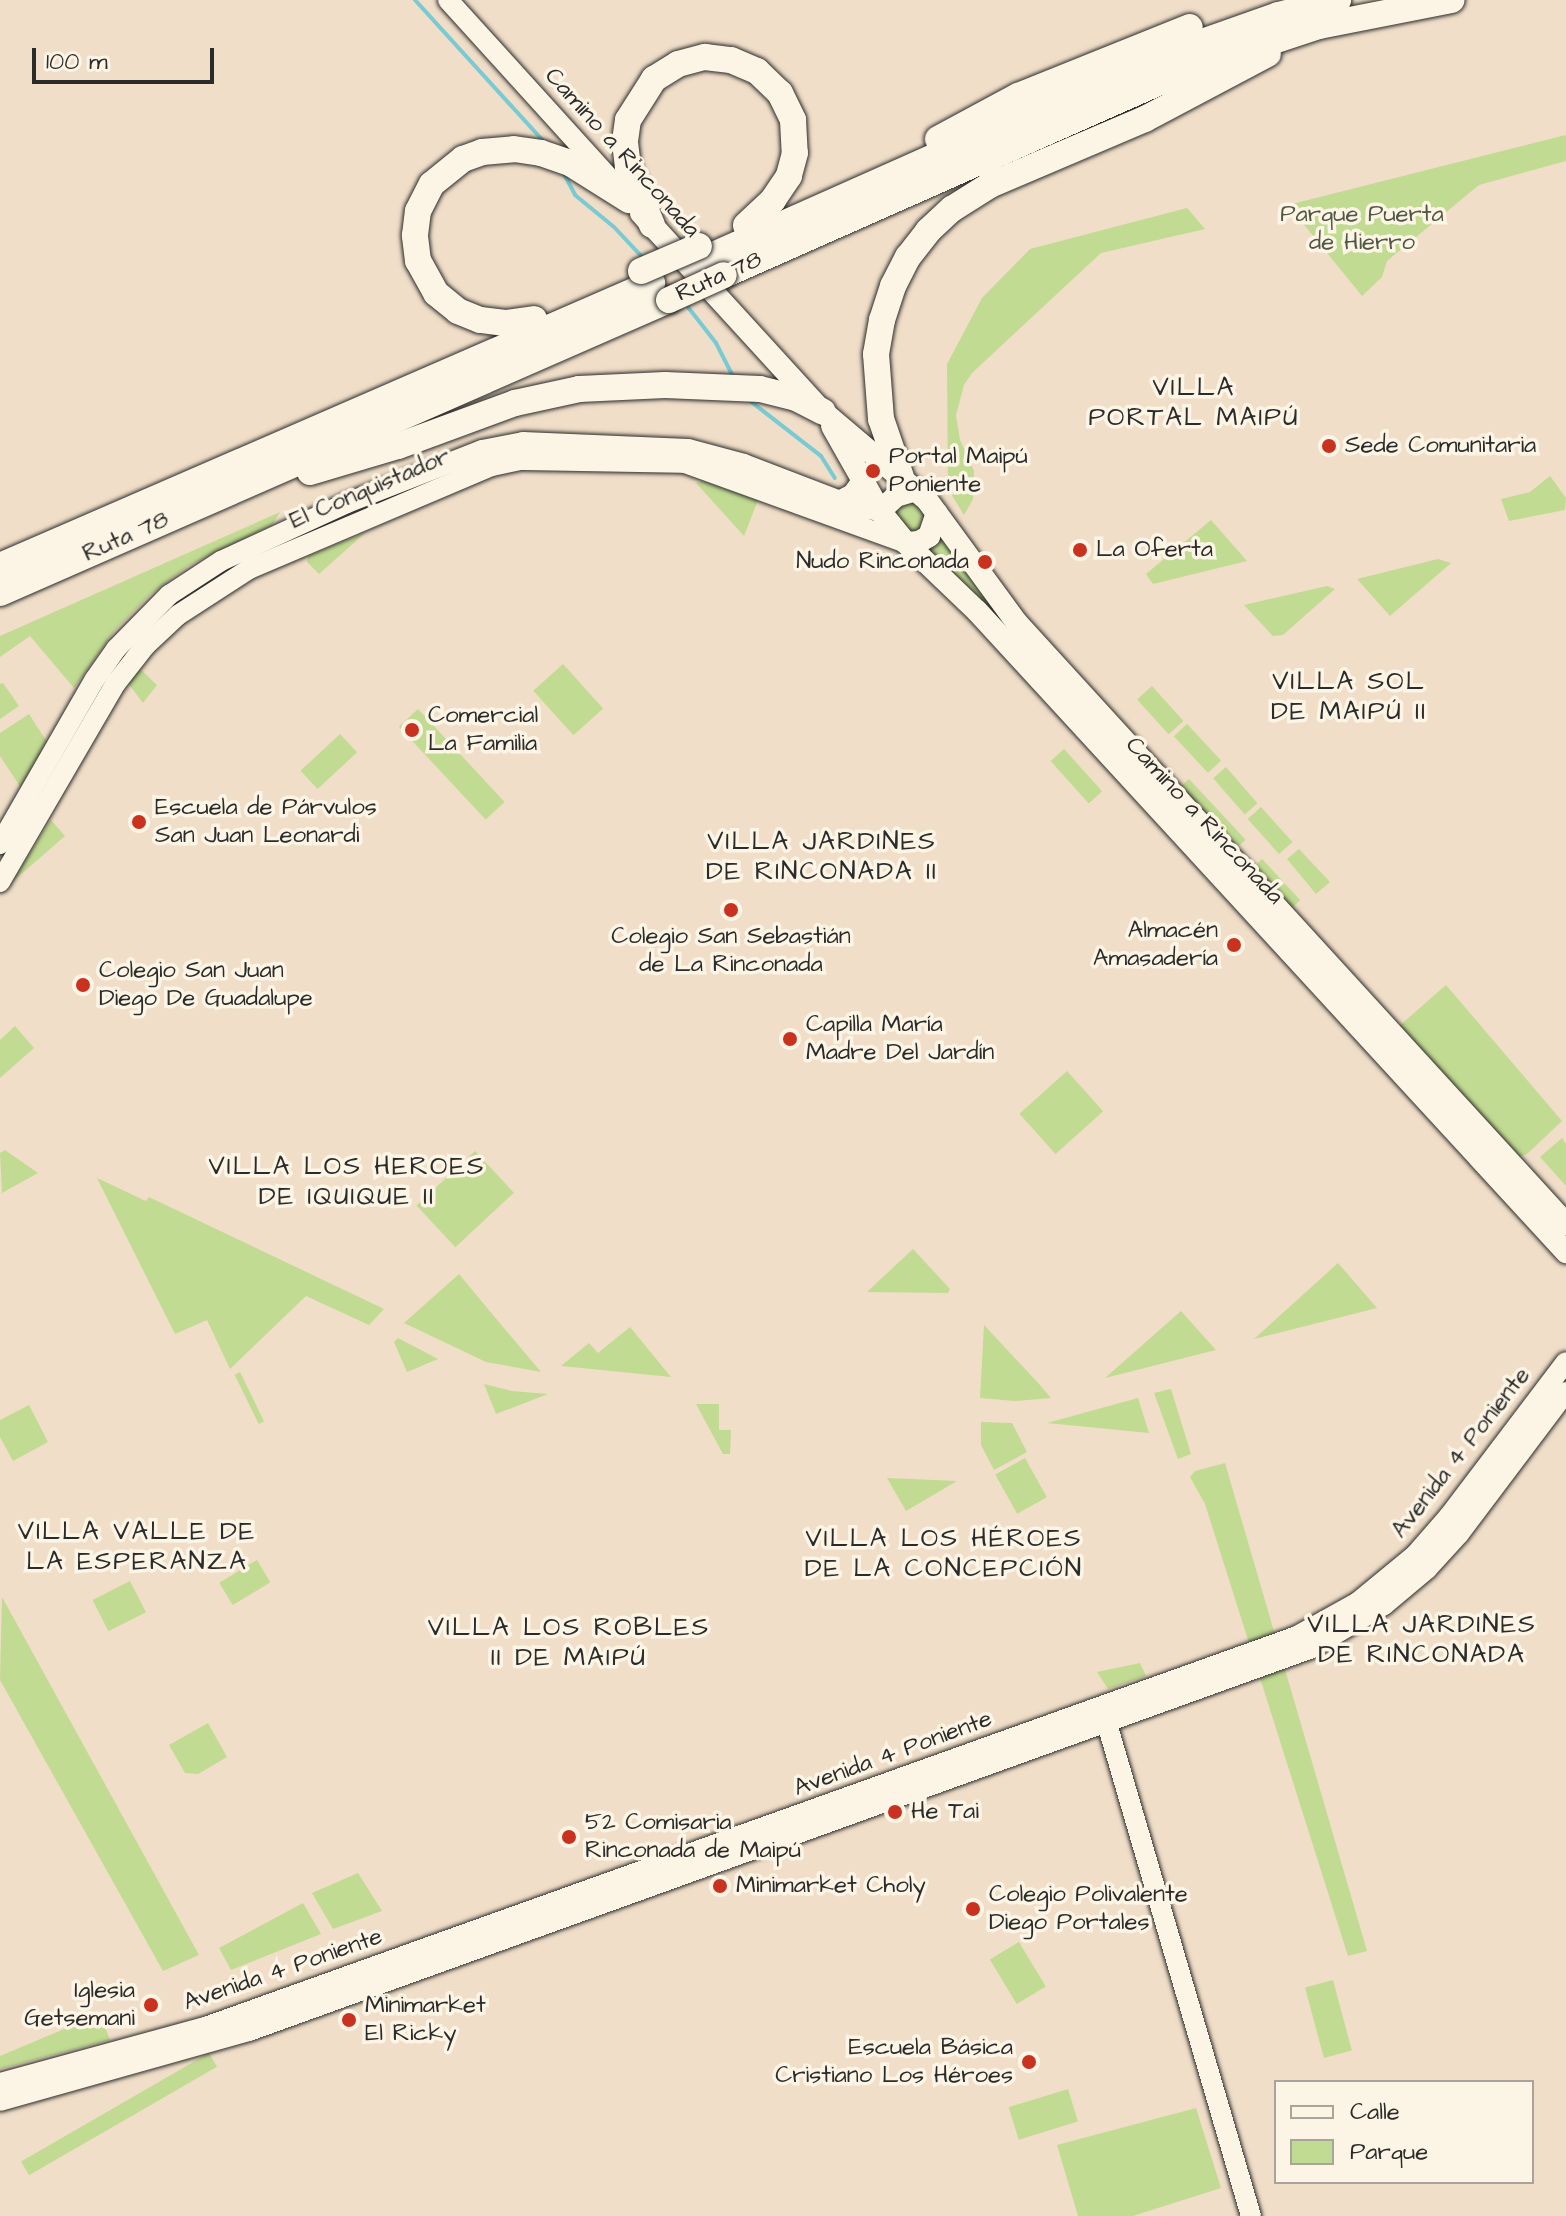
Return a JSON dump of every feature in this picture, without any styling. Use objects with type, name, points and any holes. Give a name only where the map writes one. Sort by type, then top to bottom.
[{"type":"highway","points":[[746,225],[927,144],[1018,96],[1099,61],[1205,22],[1278,0]]},
{"type":"highway","name":"Ruta 78","points":[[0,566],[711,259],[1154,59],[1278,15],[1451,0]]},
{"type":"highway","points":[[908,484],[881,419],[876,354],[882,320],[893,286],[908,257],[928,231],[952,209],[990,185],[1145,119],[1287,45],[1346,9]]},
{"type":"highway","points":[[210,476],[312,420],[534,319],[654,284],[711,259],[773,200],[789,176],[795,153],[793,120],[780,93],[757,71],[731,60],[705,57],[678,64],[654,79],[639,98],[628,120],[625,141],[628,167],[652,225]]},
{"type":"highway","points":[[534,319],[505,323],[480,320],[450,307],[436,293],[418,261],[415,235],[418,211],[432,184],[446,169],[472,155],[526,150],[570,163],[629,200]]},
{"type":"highway","name":"Ruta 78","points":[[0,593],[174,516],[654,284]]},
{"type":"highway","points":[[174,516],[398,446],[495,409],[557,393],[633,385],[760,389],[796,398],[823,412]]},
{"type":"main road","name":"Camino a Rinconada","points":[[629,200],[823,412],[908,484],[937,513],[1017,623],[1566,1224]]},
{"type":"main road","name":"Camino a Rinconada","points":[[823,412],[880,511],[906,543],[977,611],[1566,1252]]},
{"type":"main road","points":[[841,501],[853,495],[862,482]]},
{"type":"main road","points":[[880,511],[908,484]]},
{"type":"main road","points":[[906,543],[919,542],[929,536],[937,513]]},
{"type":"street","name":"Camino a Rinconada","points":[[448,0],[629,200]]},
{"type":"street","name":"El Conquistador","points":[[0,844],[95,679],[143,619],[204,570],[347,503],[482,450],[523,442],[688,449],[744,464],[841,501],[880,511]]},
{"type":"street","name":"El Conquistador","points":[[0,882],[116,683],[145,646],[178,615],[249,569],[492,466],[520,460],[685,463],[906,543]]},
{"type":"street","name":"Avenida 4 Poniente","points":[[0,2083],[208,2026],[576,1904],[1104,1715],[1297,1636],[1378,1587],[1443,1524],[1566,1362]]},
{"type":"street","name":"Avenida 4 Poniente","points":[[1104,1715],[1286,1659],[1337,1635],[1384,1605],[1427,1569],[1459,1534],[1566,1392]]},
{"type":"street","points":[[1104,1715],[1251,2216]]},
{"type":"street","name":"Avenida 4 Poniente","points":[[0,2101],[249,2031],[576,1904]]},
{"type":"green space","name":"Parque Puerta de Hierro","points":[[1566,135],[1566,161],[1479,185],[1387,261],[1382,277],[1362,296],[1288,205]]},
{"type":"green space","points":[[1187,208],[1205,229],[1101,253],[972,373],[964,385],[956,415],[960,440],[974,471],[973,499],[964,515],[948,489],[947,364],[982,298],[1030,249]]},
{"type":"green space","points":[[1550,476],[1566,498],[1565,510],[1509,521],[1501,499],[1530,492]]},
{"type":"green space","points":[[703,481],[758,500],[744,536],[696,483]]},
{"type":"green space","points":[[907,497],[928,513],[925,527],[909,535],[898,526],[894,509]]},
{"type":"green space","points":[[280,512],[272,525],[188,566],[151,594],[115,630],[74,688],[30,636],[0,657],[0,636]]},
{"type":"green space","points":[[1211,520],[1247,561],[1153,584],[1146,574]]},
{"type":"green space","points":[[365,533],[319,574],[307,562],[308,556]]},
{"type":"green space","points":[[939,533],[1072,691],[918,548]]},
{"type":"green space","points":[[1438,559],[1451,563],[1390,616],[1357,579]]},
{"type":"green space","points":[[1327,586],[1335,589],[1283,635],[1273,636],[1244,605]]},
{"type":"green space","points":[[563,664],[603,709],[573,735],[533,691]]},
{"type":"green space","points":[[139,668],[157,685],[143,703],[128,683]]},
{"type":"green space","points":[[3,683],[19,706],[0,719],[0,684]]},
{"type":"green space","points":[[1152,686],[1183,721],[1169,734],[1137,699]]},
{"type":"green space","points":[[418,709],[505,802],[486,820],[399,727]]},
{"type":"green space","points":[[29,714],[47,742],[21,788],[0,756],[0,733]]},
{"type":"green space","points":[[1187,724],[1221,761],[1208,773],[1174,736]]},
{"type":"green space","points":[[340,734],[357,752],[318,789],[301,771]]},
{"type":"green space","points":[[1064,749],[1102,791],[1089,803],[1051,761]]},
{"type":"green space","points":[[1226,767],[1257,803],[1245,814],[1213,778]]},
{"type":"green space","points":[[1189,779],[1246,840],[1236,849],[1179,788]]},
{"type":"green space","points":[[1261,807],[1292,842],[1279,854],[1248,819]]},
{"type":"green space","points":[[51,820],[65,836],[11,883]]},
{"type":"green space","points":[[1299,849],[1330,882],[1316,894],[1287,859]]},
{"type":"green space","points":[[1262,859],[1300,900],[1289,910],[1251,869]]},
{"type":"green space","points":[[1446,985],[1562,1121],[1527,1154],[1519,1157],[1397,1028]]},
{"type":"green space","points":[[15,1026],[34,1048],[0,1078],[0,1040]]},
{"type":"green space","points":[[1067,1071],[1103,1111],[1056,1154],[1019,1114]]},
{"type":"green space","points":[[1562,1138],[1566,1144],[1566,1186],[1540,1157]]},
{"type":"green space","points":[[5,1150],[38,1173],[2,1193],[0,1153]]},
{"type":"green space","points":[[475,1151],[514,1193],[455,1247],[416,1206]]},
{"type":"green space","points":[[97,1178],[146,1201],[149,1197],[384,1309],[369,1325],[306,1296],[230,1369],[207,1320],[175,1334]]},
{"type":"green space","points":[[913,1249],[950,1289],[948,1293],[867,1292]]},
{"type":"green space","points":[[1338,1263],[1377,1308],[1254,1339]]},
{"type":"green space","points":[[459,1274],[541,1372],[486,1362],[404,1323]]},
{"type":"green space","points":[[1181,1311],[1216,1350],[1105,1378]]},
{"type":"green space","points":[[984,1325],[1051,1398],[1015,1401],[980,1398]]},
{"type":"green space","points":[[630,1327],[671,1377],[561,1366],[589,1343],[598,1353]]},
{"type":"green space","points":[[398,1338],[438,1359],[407,1372],[394,1342]]},
{"type":"green space","points":[[240,1372],[264,1421],[259,1424],[235,1375]]},
{"type":"green space","points":[[484,1384],[512,1391],[548,1394],[496,1414]]},
{"type":"green space","points":[[1171,1389],[1191,1454],[1178,1459],[1154,1393]]},
{"type":"green space","points":[[1138,1398],[1149,1433],[1047,1423]]},
{"type":"green space","points":[[696,1404],[719,1404],[719,1430],[731,1430],[730,1454],[723,1454]]},
{"type":"green space","points":[[29,1405],[48,1442],[13,1461],[0,1437],[0,1420]]},
{"type":"green space","points":[[981,1422],[1012,1423],[1027,1452],[994,1470],[981,1445]]},
{"type":"green space","points":[[1025,1458],[1047,1497],[1017,1514],[995,1474]]},
{"type":"green space","points":[[1225,1463],[1367,1951],[1348,1956],[1205,1504],[1190,1477],[1195,1471]]},
{"type":"green space","points":[[887,1478],[957,1481],[906,1511]]},
{"type":"green space","points":[[257,1560],[270,1582],[233,1605],[219,1583]]},
{"type":"green space","points":[[130,1581],[146,1612],[108,1631],[93,1600]]},
{"type":"green space","points":[[2,1597],[199,1955],[163,1971],[0,1680]]},
{"type":"green space","points":[[1140,1663],[1146,1676],[1108,1689],[1097,1672]]},
{"type":"green space","points":[[208,1723],[227,1757],[198,1774],[185,1773],[169,1745]]},
{"type":"green space","points":[[358,1873],[382,1911],[333,1929],[312,1893]]},
{"type":"green space","points":[[303,1903],[321,1934],[231,1970],[219,1948]]},
{"type":"green space","points":[[1019,1942],[1046,1987],[1017,2004],[990,1960]]},
{"type":"green space","points":[[1333,1980],[1352,2051],[1324,2058],[1305,1988]]},
{"type":"green space","points":[[100,2014],[110,2040],[0,2069],[0,2056]]},
{"type":"green space","points":[[209,2053],[217,2067],[29,2175],[21,2162]]},
{"type":"green space","points":[[1068,2089],[1078,2122],[1019,2140],[1009,2107]]},
{"type":"green space","points":[[1196,2108],[1221,2188],[1133,2216],[1078,2216],[1057,2145]]},
{"type":"waterway","points":[[415,0],[545,143]]},
{"type":"waterway","points":[[563,172],[575,195],[614,227],[645,260]]},
{"type":"waterway","points":[[684,302],[716,343],[734,378]]},
{"type":"waterway","points":[[749,400],[821,456],[835,478]]},
{"type":"place","name":"Sede Comunitaria","points":[[1329,446]]},
{"type":"place","name":"Portal Maipú Poniente","points":[[873,471]]},
{"type":"place","name":"La Oferta","points":[[1080,550]]},
{"type":"place","name":"Nudo Rinconada","points":[[985,562]]},
{"type":"place","name":"Comercial La Familia","points":[[412,730]]},
{"type":"place","name":"Escuela de Párvulos San Juan Leonardi","points":[[139,822]]},
{"type":"place","name":"Colegio San Sebastián de La Rinconada","points":[[731,910]]},
{"type":"place","name":"Almacén Amasadería","points":[[1234,945]]},
{"type":"place","name":"Colegio San Juan Diego De Guadalupe","points":[[83,985]]},
{"type":"place","name":"Capilla María Madre Del Jardín","points":[[790,1039]]},
{"type":"place","name":"He Tai","points":[[895,1812]]},
{"type":"place","name":"52 Comisaria Rinconada de Maipú","points":[[569,1837]]},
{"type":"place","name":"Minimarket Choly","points":[[720,1886]]},
{"type":"place","name":"Colegio Polivalente Diego Portales","points":[[973,1909]]},
{"type":"place","name":"Iglesia Getsemani","points":[[151,2005]]},
{"type":"place","name":"Minimarket El Ricky","points":[[349,2020]]},
{"type":"place","name":"Escuela Básica Cristiano Los Héroes","points":[[1029,2062]]},
{"type":"district","name":"VILLA PORTAL MAIPÚ","points":[[1194,403]]},
{"type":"district","name":"VILLA SOL DE MAIPÚ II","points":[[1349,697]]},
{"type":"district","name":"VILLA JARDINES DE RINCONADA II","points":[[822,857]]},
{"type":"district","name":"VILLA LOS HEROES DE IQUIQUE II","points":[[347,1182]]},
{"type":"district","name":"VILLA VALLE DE LA ESPERANZA","points":[[137,1547]]},
{"type":"district","name":"VILLA LOS HÉROES DE LA CONCEPCIÓN","points":[[944,1554]]},
{"type":"district","name":"VILLA JARDINES DE RINCONADA","points":[[1422,1640]]},
{"type":"district","name":"VILLA LOS ROBLES II DE MAIPÚ","points":[[569,1643]]}]
